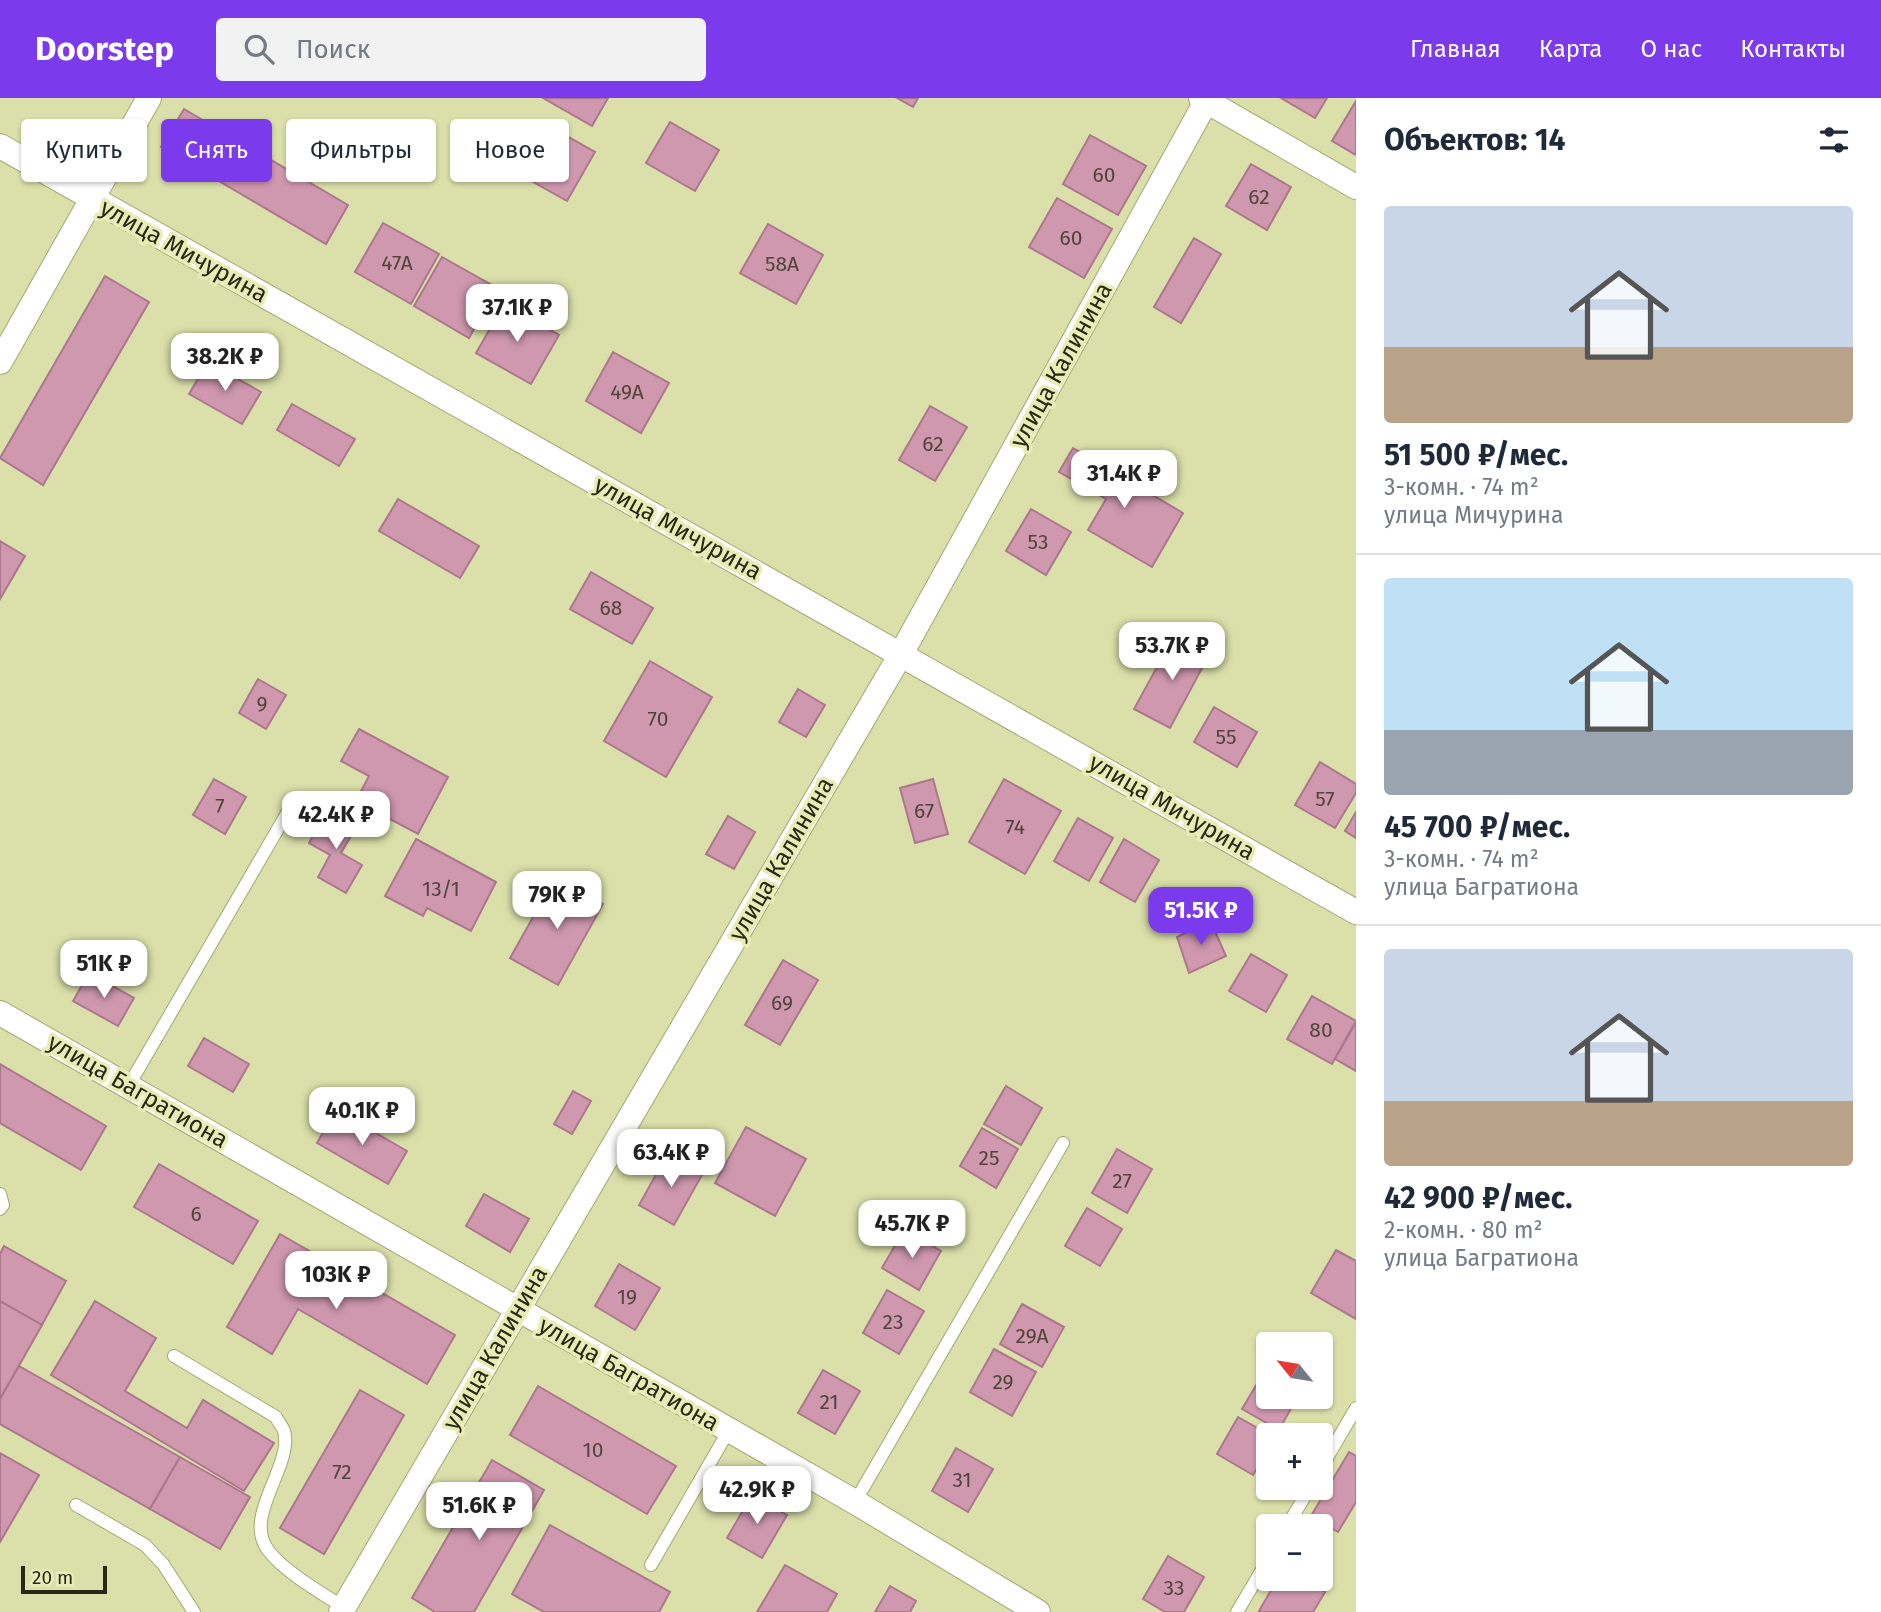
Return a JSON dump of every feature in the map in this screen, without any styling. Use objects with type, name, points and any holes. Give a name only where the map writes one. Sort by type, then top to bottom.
[{"type":"street","points":[[0,362],[149,98]]},
{"type":"street","points":[[1205,99],[1356,187]]},
{"type":"street","name":"улица Калинина","points":[[345,1610],[517,1310],[901,654],[1205,99]]},
{"type":"street","name":"улица Мичурина","points":[[0,146],[1356,912]]},
{"type":"street","name":"улица Багратиона","points":[[0,1013],[855,1502],[1010,1605],[1038,1612]]},
{"type":"lane","points":[[129,1085],[293,803]]},
{"type":"lane","points":[[855,1502],[1062,1143]]},
{"type":"lane","points":[[0,1194],[3,1205],[0,1209]]},
{"type":"lane","points":[[174,1356],[276,1417],[285,1432],[283,1451],[262,1514],[260,1533],[267,1550],[292,1573],[345,1610]]},
{"type":"lane","points":[[1333,1447],[1356,1408]]},
{"type":"lane","points":[[651,1565],[729,1430]]},
{"type":"lane","points":[[76,1505],[145,1545],[163,1564],[194,1612]]},
{"type":"lane","points":[[1237,1612],[1256,1580]]},
{"type":"building","points":[[543,98],[608,98],[592,126]]},
{"type":"building","points":[[897,98],[918,98],[913,107]]},
{"type":"building","points":[[1281,98],[1327,98],[1315,118]]},
{"type":"building","points":[[1356,101],[1356,155],[1332,141]]},
{"type":"building","points":[[184,109],[201,119],[178,119]]},
{"type":"building","points":[[670,122],[719,150],[695,191],[646,163]]},
{"type":"building","points":[[1090,135],[1146,166],[1118,215],[1063,184]]},
{"type":"building","points":[[569,137],[595,152],[567,201],[533,182],[569,182]]},
{"type":"building","points":[[272,161],[286,169],[286,182],[309,182],[348,205],[326,244],[221,182],[272,182]]},
{"type":"building","points":[[1251,164],[1291,187],[1267,230],[1226,206]]},
{"type":"building","points":[[1057,198],[1112,229],[1084,278],[1029,247]]},
{"type":"building","points":[[383,223],[439,254],[411,304],[355,272]]},
{"type":"building","points":[[768,224],[823,255],[796,304],[740,273]]},
{"type":"building","points":[[1194,238],[1221,254],[1181,323],[1154,307]]},
{"type":"building","points":[[442,257],[497,288],[469,338],[414,306]]},
{"type":"building","points":[[105,276],[149,302],[43,485],[0,458]]},
{"type":"building","points":[[504,304],[559,335],[531,384],[476,353]]},
{"type":"building","points":[[613,352],[669,383],[641,433],[586,401]]},
{"type":"building","points":[[208,362],[261,392],[242,424],[189,394]]},
{"type":"building","points":[[292,404],[355,439],[339,466],[277,430]]},
{"type":"building","points":[[930,406],[967,427],[935,481],[899,460]]},
{"type":"building","points":[[1073,448],[1183,513],[1152,567],[1088,530],[1106,499],[1059,472]]},
{"type":"building","points":[[398,499],[479,546],[460,578],[379,531]]},
{"type":"building","points":[[1031,509],[1071,532],[1046,575],[1006,551]]},
{"type":"building","points":[[0,541],[25,556],[0,599]]},
{"type":"building","points":[[591,572],[653,608],[632,644],[570,609]]},
{"type":"building","points":[[1174,636],[1209,655],[1170,728],[1134,709]]},
{"type":"building","points":[[650,661],[712,697],[666,777],[604,741]]},
{"type":"building","points":[[258,679],[286,695],[266,729],[239,713]]},
{"type":"building","points":[[798,689],[825,705],[806,737],[779,722]]},
{"type":"building","points":[[1214,707],[1257,732],[1237,767],[1194,742]]},
{"type":"building","points":[[359,729],[448,777],[418,834],[356,801],[369,776],[341,761]]},
{"type":"building","points":[[1320,762],[1356,784],[1356,793],[1335,828],[1295,805]]},
{"type":"building","points":[[214,779],[246,797],[225,834],[193,815]]},
{"type":"building","points":[[933,779],[948,834],[915,843],[900,788]]},
{"type":"building","points":[[1004,779],[1061,811],[1025,874],[969,842]]},
{"type":"building","points":[[327,810],[357,826],[341,853],[362,865],[346,893],[318,877],[330,855],[309,843]]},
{"type":"building","points":[[1356,812],[1356,838],[1345,831]]},
{"type":"building","points":[[728,816],[755,832],[734,869],[706,854]]},
{"type":"building","points":[[1078,818],[1113,838],[1089,881],[1054,861]]},
{"type":"building","points":[[416,839],[496,882],[471,931],[427,908],[423,916],[385,896]]},
{"type":"building","points":[[1124,839],[1159,860],[1135,902],[1100,882]]},
{"type":"building","points":[[555,878],[603,904],[558,985],[510,958]]},
{"type":"building","points":[[1210,920],[1226,956],[1189,973],[1177,937]]},
{"type":"building","points":[[1251,954],[1287,975],[1266,1012],[1229,991]]},
{"type":"building","points":[[783,960],[818,980],[780,1045],[745,1025]]},
{"type":"building","points":[[89,973],[134,998],[118,1026],[73,1001]]},
{"type":"building","points":[[1312,996],[1356,1021],[1332,1064],[1287,1039]]},
{"type":"building","points":[[1356,1022],[1356,1071],[1335,1059]]},
{"type":"building","points":[[204,1038],[249,1064],[233,1092],[188,1066]]},
{"type":"building","points":[[0,1064],[106,1126],[81,1170],[0,1123]]},
{"type":"building","points":[[1006,1086],[1042,1108],[1021,1145],[984,1124]]},
{"type":"building","points":[[573,1091],[591,1101],[572,1134],[554,1124]]},
{"type":"building","points":[[336,1110],[407,1151],[388,1184],[317,1143]]},
{"type":"building","points":[[746,1127],[806,1159],[775,1216],[715,1183]]},
{"type":"building","points":[[982,1128],[1018,1149],[996,1188],[960,1166]]},
{"type":"building","points":[[1117,1149],[1152,1169],[1127,1213],[1092,1193]]},
{"type":"building","points":[[668,1153],[703,1173],[674,1225],[639,1205]]},
{"type":"building","points":[[159,1164],[258,1221],[233,1264],[134,1207]]},
{"type":"building","points":[[484,1194],[529,1219],[510,1252],[466,1226]]},
{"type":"building","points":[[1087,1208],[1122,1229],[1100,1266],[1065,1246]]},
{"type":"building","points":[[904,1230],[941,1251],[919,1290],[882,1268]]},
{"type":"building","points":[[280,1234],[455,1335],[427,1384],[298,1309],[272,1354],[227,1327]]},
{"type":"building","points":[[4,1246],[66,1281],[42,1325],[0,1301],[0,1254]]},
{"type":"building","points":[[1336,1250],[1356,1261],[1356,1319],[1311,1293]]},
{"type":"building","points":[[619,1264],[660,1288],[635,1330],[595,1306]]},
{"type":"building","points":[[887,1290],[924,1311],[899,1354],[863,1333]]},
{"type":"building","points":[[0,1301],[42,1325],[0,1399]]},
{"type":"building","points":[[95,1301],[156,1338],[125,1391],[187,1428],[203,1400],[274,1443],[244,1491],[51,1375]]},
{"type":"building","points":[[1022,1304],[1064,1327],[1042,1367],[1000,1344]]},
{"type":"building","points":[[994,1349],[1036,1372],[1012,1416],[970,1392]]},
{"type":"building","points":[[19,1366],[180,1457],[150,1509],[0,1424],[0,1399]]},
{"type":"building","points":[[823,1370],[860,1391],[835,1434],[798,1413]]},
{"type":"building","points":[[1256,1385],[1256,1409],[1291,1409],[1283,1423],[1267,1423],[1242,1409]]},
{"type":"building","points":[[538,1386],[676,1466],[647,1514],[510,1435]]},
{"type":"building","points":[[360,1390],[404,1415],[324,1554],[280,1528]]},
{"type":"building","points":[[1238,1417],[1256,1427],[1256,1470],[1253,1475],[1217,1454]]},
{"type":"building","points":[[956,1448],[993,1469],[968,1512],[932,1491]]},
{"type":"building","points":[[1349,1452],[1356,1456],[1356,1502],[1338,1532],[1333,1529],[1333,1514],[1312,1514],[1320,1500],[1333,1500],[1333,1479]]},
{"type":"building","points":[[0,1453],[39,1475],[0,1542]]},
{"type":"building","points":[[180,1457],[250,1497],[220,1549],[150,1509]]},
{"type":"building","points":[[492,1460],[544,1490],[474,1612],[435,1612],[412,1598]]},
{"type":"building","points":[[752,1495],[787,1515],[762,1558],[727,1538]]},
{"type":"building","points":[[550,1525],[670,1592],[659,1612],[544,1612],[512,1594]]},
{"type":"building","points":[[1168,1556],[1204,1577],[1184,1612],[1165,1612],[1143,1599]]},
{"type":"building","points":[[785,1565],[837,1594],[827,1612],[757,1612]]},
{"type":"building","points":[[890,1586],[916,1601],[910,1612],[875,1612]]},
{"type":"building","points":[[1271,1591],[1325,1592],[1313,1612],[1259,1611]]}]
